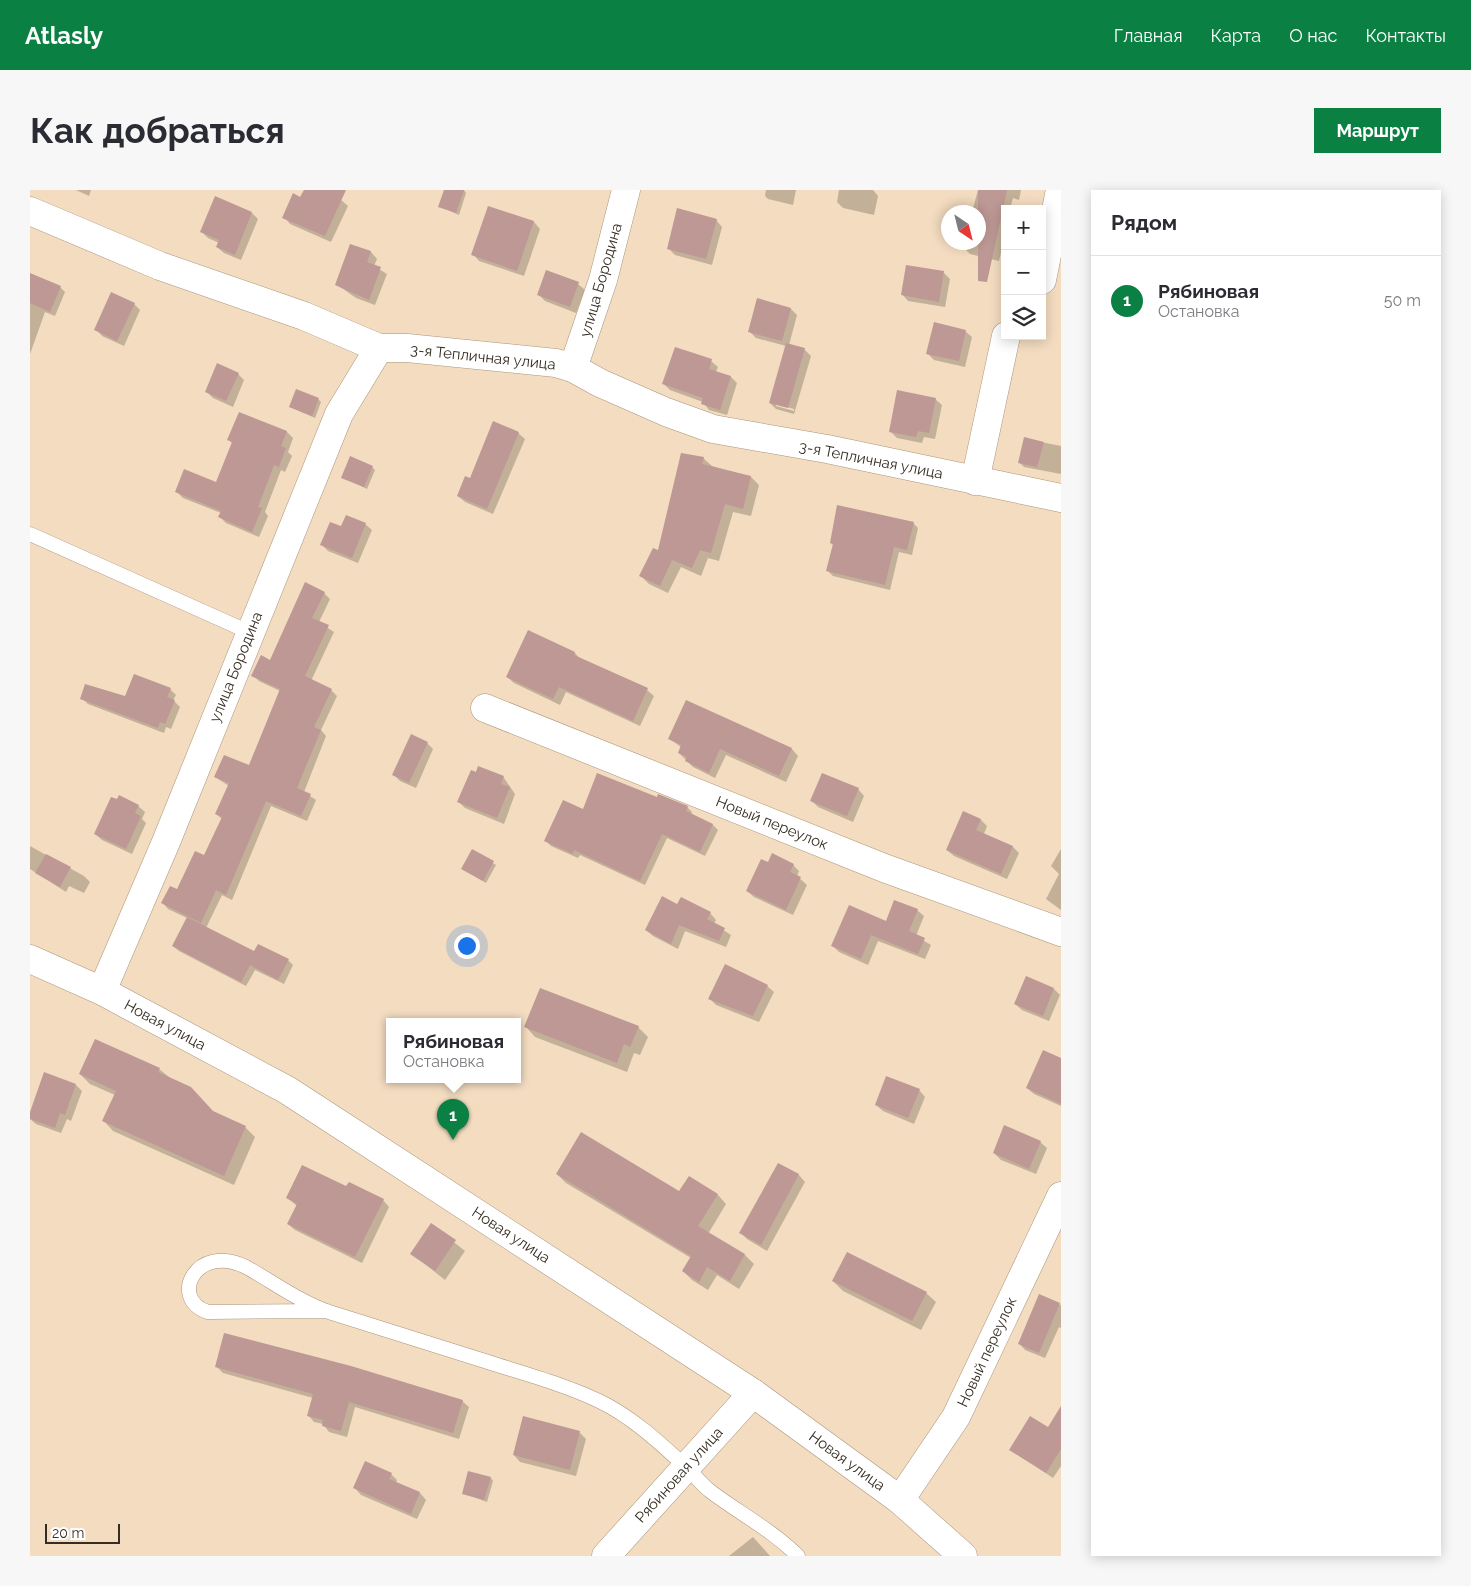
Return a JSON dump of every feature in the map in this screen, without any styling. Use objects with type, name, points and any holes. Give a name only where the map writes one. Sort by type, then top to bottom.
[{"type":"street","name":"улица Бородина","points":[[573,368],[600,288],[626,190]]},
{"type":"street","points":[[1046,260],[1060,190]]},
{"type":"street","name":"3-я Тепличная улица","points":[[30,211],[160,266],[304,316],[379,348],[407,348],[556,363],[573,368],[600,383],[666,412],[713,428],[754,438],[827,449],[1061,498]]},
{"type":"street","points":[[975,481],[1005,340]]},
{"type":"street","name":"улица Бородина","points":[[102,991],[166,842],[249,632],[339,414],[379,348]]},
{"type":"street","name":"Новый переулок","points":[[485,708],[884,868],[1061,932]]},
{"type":"street","name":"Новая улица","points":[[30,959],[102,991],[287,1090],[753,1393],[900,1500],[963,1556]]},
{"type":"street","name":"Новый переулок","points":[[900,1500],[956,1417],[1061,1196]]},
{"type":"street","name":"Рябиновая улица","points":[[606,1556],[753,1393]]},
{"type":"lane","points":[[30,534],[249,632]]},
{"type":"lane","points":[[328,1311],[208,1312],[198,1309],[193,1302],[190,1290],[191,1279],[196,1270],[206,1263],[231,1261],[328,1311],[535,1375],[600,1401],[637,1425],[687,1467],[708,1489],[786,1544],[798,1556]]},
{"type":"building","points":[[304,190],[346,190],[325,236],[282,218],[293,193],[300,197]]},
{"type":"building","points":[[444,190],[464,190],[456,213],[438,207]]},
{"type":"building","points":[[978,190],[1007,190],[1004,205],[1001,205],[1001,218],[987,282],[978,281],[978,250],[986,250],[986,205],[978,205]]},
{"type":"building","points":[[215,196],[252,212],[235,255],[216,247],[219,240],[200,232]]},
{"type":"building","points":[[488,206],[534,221],[517,271],[471,255]]},
{"type":"building","points":[[677,208],[717,219],[706,259],[667,249]]},
{"type":"building","points":[[350,244],[371,251],[367,262],[381,267],[369,300],[335,285]]},
{"type":"building","points":[[906,265],[944,271],[939,302],[901,295]]},
{"type":"building","points":[[546,270],[579,282],[570,307],[537,295]]},
{"type":"building","points":[[30,273],[61,286],[50,312],[30,303]]},
{"type":"building","points":[[111,292],[135,303],[117,341],[94,330]]},
{"type":"building","points":[[757,298],[791,308],[782,341],[748,332]]},
{"type":"building","points":[[934,322],[966,330],[959,361],[926,354]]},
{"type":"building","points":[[786,343],[805,348],[788,408],[769,403]]},
{"type":"building","points":[[675,347],[712,359],[709,369],[731,376],[720,410],[701,404],[703,398],[662,384]]},
{"type":"building","points":[[217,363],[239,373],[226,401],[205,392]]},
{"type":"building","points":[[296,389],[319,398],[312,416],[289,407]]},
{"type":"building","points":[[897,390],[936,398],[929,433],[918,431],[916,437],[889,432]]},
{"type":"building","points":[[239,412],[287,431],[281,446],[286,448],[279,467],[274,465],[258,507],[262,508],[252,532],[218,517],[221,511],[175,492],[184,469],[216,482],[232,442],[227,440]]},
{"type":"building","points":[[493,421],[519,432],[487,509],[457,496],[465,476],[470,478]]},
{"type":"building","points":[[1024,437],[1044,442],[1037,467],[1018,463]]},
{"type":"building","points":[[681,453],[704,457],[702,464],[751,476],[743,509],[725,504],[711,553],[700,550],[692,568],[672,560],[660,586],[639,576],[653,548],[658,550]]},
{"type":"building","points":[[350,456],[373,466],[364,487],[341,478]]},
{"type":"building","points":[[837,505],[914,522],[907,550],[894,547],[885,585],[826,571],[833,544],[830,543]]},
{"type":"building","points":[[346,515],[366,523],[352,558],[320,545],[330,522],[341,526]]},
{"type":"building","points":[[305,582],[325,592],[312,618],[329,625],[305,676],[332,689],[314,727],[321,730],[297,788],[311,794],[301,816],[266,801],[226,895],[216,890],[201,923],[161,903],[170,886],[177,889],[195,851],[204,855],[222,817],[215,814],[229,783],[214,777],[224,755],[249,765],[280,689],[251,676],[261,655],[270,660]]},
{"type":"building","points":[[528,630],[575,652],[574,655],[648,688],[633,721],[559,687],[553,699],[506,677]]},
{"type":"building","points":[[134,674],[171,688],[167,697],[175,700],[165,724],[160,722],[158,728],[80,699],[85,684],[125,696]]},
{"type":"building","points":[[686,700],[792,748],[779,776],[720,749],[709,773],[685,761],[687,757],[678,753],[681,745],[668,739]]},
{"type":"building","points":[[411,734],[428,742],[409,783],[392,775]]},
{"type":"building","points":[[478,766],[504,776],[501,784],[510,787],[497,818],[457,802],[471,770],[476,772]]},
{"type":"building","points":[[597,773],[657,797],[658,794],[688,806],[686,811],[713,824],[700,852],[662,834],[640,881],[574,850],[573,854],[544,841],[563,800],[583,809]]},
{"type":"building","points":[[822,773],[859,788],[847,816],[810,801]]},
{"type":"building","points":[[119,795],[139,805],[135,813],[141,816],[126,849],[94,834],[111,797],[117,799]]},
{"type":"building","points":[[963,811],[981,819],[976,830],[1013,846],[1001,874],[946,850]]},
{"type":"building","points":[[472,849],[494,861],[483,881],[461,869]]},
{"type":"building","points":[[772,853],[794,864],[790,872],[801,877],[786,910],[746,891],[761,859],[768,862]]},
{"type":"building","points":[[46,854],[71,867],[60,887],[35,873]]},
{"type":"building","points":[[662,896],[677,904],[681,897],[711,912],[707,919],[725,928],[719,941],[679,925],[671,944],[645,930]]},
{"type":"building","points":[[894,900],[918,909],[909,931],[925,938],[918,954],[871,935],[861,959],[831,946],[849,905],[886,921]]},
{"type":"building","points":[[187,917],[254,951],[258,944],[289,959],[278,980],[250,965],[241,982],[172,946]]},
{"type":"building","points":[[725,964],[768,985],[753,1016],[708,999]]},
{"type":"building","points":[[1026,976],[1054,988],[1043,1016],[1014,1004]]},
{"type":"building","points":[[540,988],[639,1026],[630,1047],[624,1044],[617,1063],[524,1027]]},
{"type":"building","points":[[95,1039],[160,1068],[158,1072],[191,1087],[213,1111],[246,1126],[224,1176],[102,1121],[116,1091],[79,1074]]},
{"type":"building","points":[[1043,1050],[1061,1058],[1061,1104],[1026,1088]]},
{"type":"building","points":[[44,1072],[76,1084],[65,1115],[60,1113],[55,1128],[30,1119],[30,1112]]},
{"type":"building","points":[[886,1076],[920,1089],[908,1118],[875,1105]]},
{"type":"building","points":[[1004,1125],[1041,1141],[1029,1169],[993,1153]]},
{"type":"building","points":[[581,1132],[679,1191],[689,1176],[718,1194],[698,1226],[745,1254],[730,1281],[707,1267],[699,1282],[682,1271],[691,1256],[556,1174]]},
{"type":"building","points":[[778,1163],[799,1174],[761,1245],[739,1233]]},
{"type":"building","points":[[302,1165],[346,1186],[349,1182],[384,1199],[355,1257],[287,1224],[297,1204],[286,1198]]},
{"type":"building","points":[[431,1223],[456,1240],[435,1271],[410,1254]]},
{"type":"building","points":[[847,1252],[927,1292],[912,1321],[832,1281]]},
{"type":"building","points":[[1039,1294],[1060,1303],[1039,1353],[1018,1344]]},
{"type":"building","points":[[224,1333],[351,1366],[463,1400],[453,1433],[349,1402],[341,1431],[322,1426],[323,1420],[307,1416],[313,1394],[215,1367]]},
{"type":"building","points":[[1061,1406],[1061,1449],[1046,1473],[1009,1450],[1030,1416],[1048,1427]]},
{"type":"building","points":[[523,1416],[580,1431],[570,1470],[513,1455]]},
{"type":"building","points":[[365,1461],[392,1473],[389,1479],[420,1492],[411,1514],[353,1488]]},
{"type":"building","points":[[468,1471],[491,1477],[484,1500],[462,1494]]},
{"type":"place","name":"Рябиновая","points":[[453,1140]]}]
